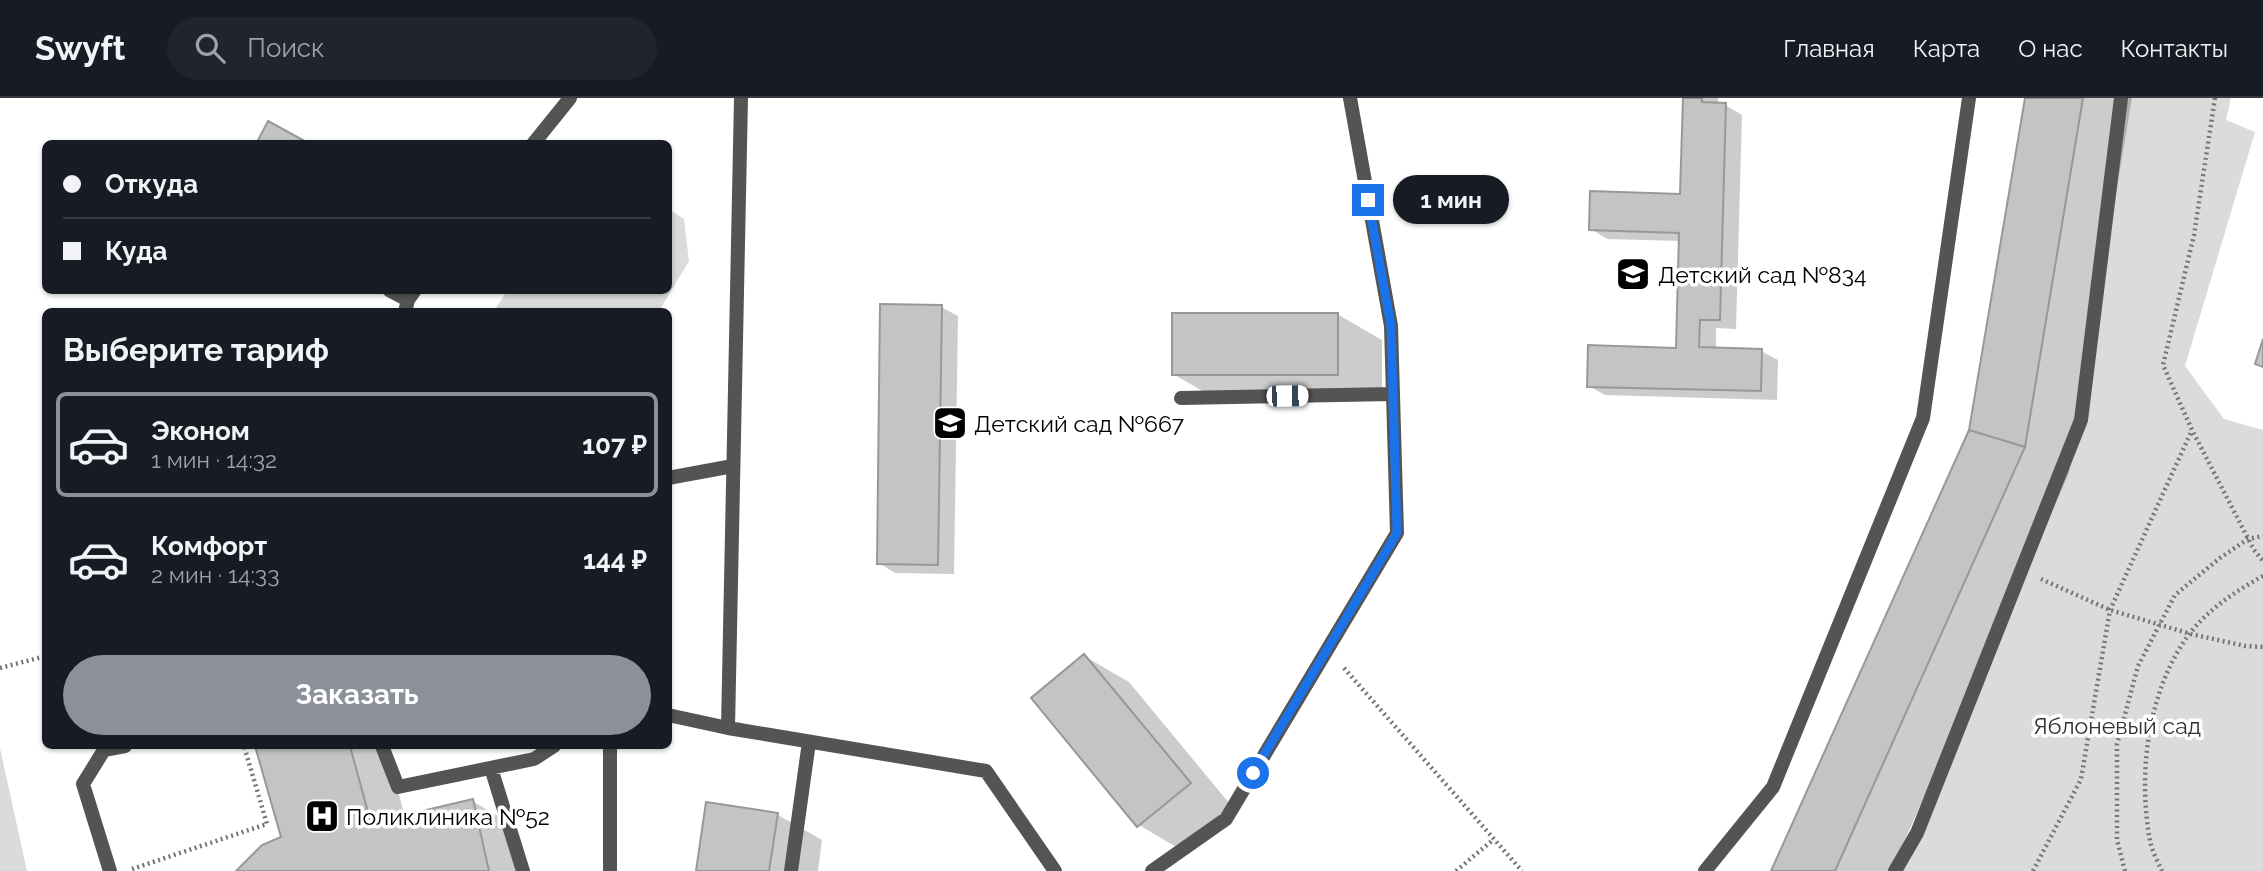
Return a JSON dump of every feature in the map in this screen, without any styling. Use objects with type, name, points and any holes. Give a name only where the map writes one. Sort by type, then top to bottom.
[{"type":"lane","points":[[536,140],[570,98]]},
{"type":"lane","points":[[728,728],[741,98]]},
{"type":"lane","points":[[1152,871],[1226,819],[1397,533],[1391,326],[1350,98]]},
{"type":"lane","points":[[1705,871],[1773,787],[1923,418],[1969,98]]},
{"type":"lane","points":[[1895,871],[1917,833],[2081,420],[2121,98]]},
{"type":"lane","points":[[1181,398],[1393,394]]},
{"type":"lane","points":[[672,477],[733,466]]},
{"type":"lane","points":[[672,716],[728,728],[986,771],[1055,871]]},
{"type":"lane","points":[[791,871],[808,742]]},
{"type":"lane","points":[[109,749],[104,750],[83,784],[110,871]]},
{"type":"lane","points":[[383,749],[398,787],[534,759],[549,749]]},
{"type":"lane","points":[[610,749],[610,871]]},
{"type":"lane","points":[[491,768],[523,871]]},
{"type":"path","points":[[2215,98],[2194,235],[2163,365],[2248,539],[2263,561]]},
{"type":"path","points":[[2033,871],[2081,779],[2110,611],[2192,429]]},
{"type":"path","points":[[2125,871],[2117,840],[2117,744],[2138,666],[2175,595],[2248,539],[2263,536]]},
{"type":"path","points":[[2022,570],[2110,611],[2190,634],[2245,646],[2263,647]]},
{"type":"path","points":[[2162,871],[2150,843],[2146,750],[2157,700],[2172,663],[2190,634],[2208,614],[2238,590],[2263,576]]},
{"type":"path","points":[[1328,649],[1522,871]]},
{"type":"path","points":[[0,668],[42,657]]},
{"type":"path","points":[[128,871],[267,824],[245,749]]},
{"type":"path","points":[[1456,871],[1494,839]]},
{"type":"green space","name":"Яблоневый сад","points":[[2121,98],[2231,98],[2226,120],[2255,132],[2185,366],[2224,419],[2263,430],[2263,871],[1895,871],[2081,420]]},
{"type":"green space","points":[[672,211],[684,219],[689,261],[672,289]]},
{"type":"green space","points":[[505,294],[669,294],[661,308],[496,308]]},
{"type":"green space","points":[[0,748],[27,871],[0,871]]},
{"type":"building","points":[[1683,98],[1702,98],[1702,102],[1726,103],[1720,320],[1700,320],[1699,347],[1762,349],[1761,391],[1587,387],[1588,345],[1676,348],[1679,233],[1589,230],[1590,191],[1680,194]]},
{"type":"building","points":[[2025,98],[2083,98],[2025,447],[1969,430]]},
{"type":"building","points":[[268,121],[303,140],[258,140]]},
{"type":"building","points":[[880,304],[942,305],[938,565],[877,564]]},
{"type":"building","points":[[1172,313],[1338,313],[1338,375],[1172,375]]},
{"type":"building","points":[[2263,339],[2263,367],[2255,364]]},
{"type":"building","points":[[1969,430],[2025,447],[1835,871],[1771,871]]},
{"type":"building","points":[[1084,654],[1191,783],[1137,827],[1031,698]]},
{"type":"building","name":"Поликлиника №52","points":[[256,749],[351,749],[371,823],[473,799],[489,871],[236,871],[262,845],[281,837]]},
{"type":"building","points":[[706,802],[778,813],[769,871],[696,871]]},
{"type":"place","name":"Детский сад №834","points":[[1633,274]]},
{"type":"place","name":"Детский сад №667","points":[[950,423]]},
{"type":"place","name":"Поликлиника №52","points":[[322,816]]},
{"type":"route","points":[[1253,773],[1397,533],[1391,326],[1368,200]]}]
